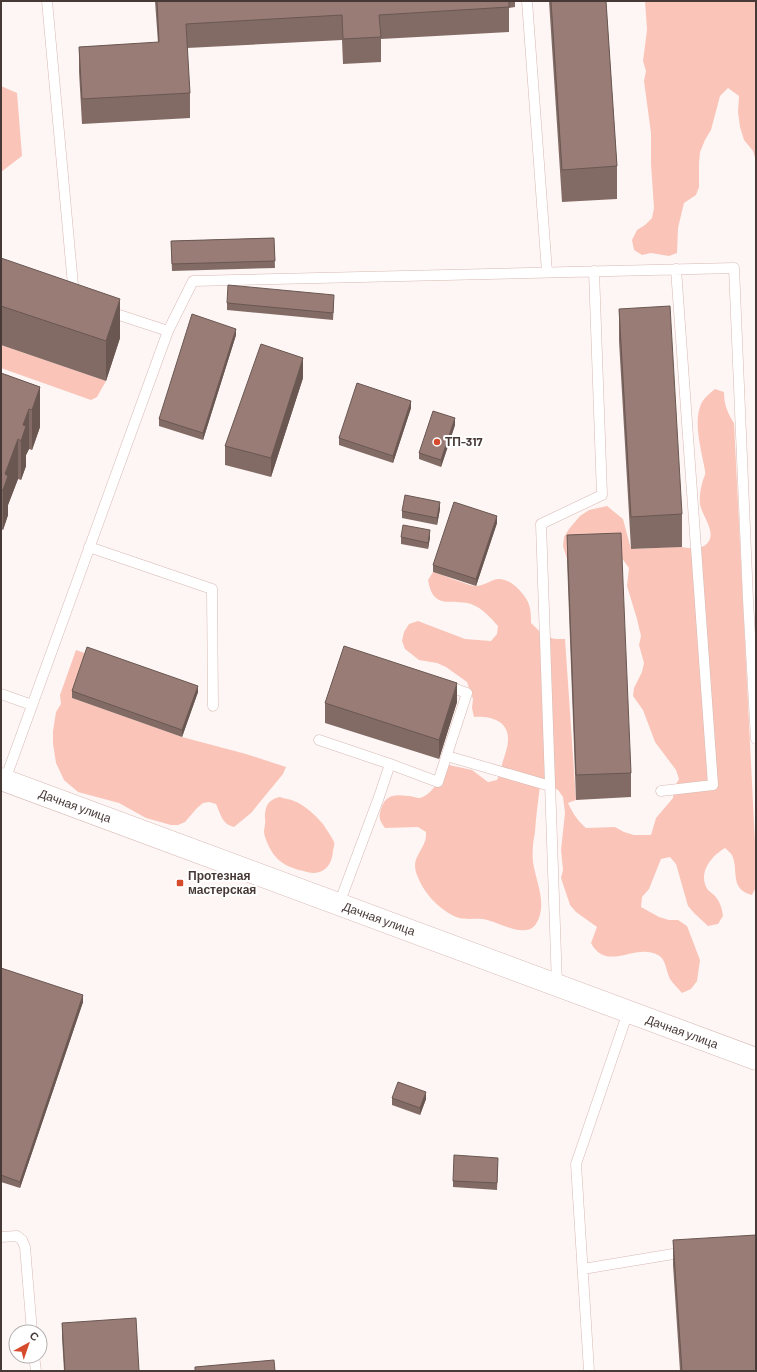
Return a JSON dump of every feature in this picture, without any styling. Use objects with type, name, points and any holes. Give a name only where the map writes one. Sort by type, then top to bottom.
[{"type":"street","name":"Дачная улица","points":[[3,780],[756,1059]]},
{"type":"lane","points":[[47,1],[74,300]]},
{"type":"lane","points":[[527,1],[547,272]]},
{"type":"lane","points":[[3,780],[32,705],[168,331],[193,281],[734,268],[748,600],[756,739]]},
{"type":"lane","points":[[661,791],[713,785],[676,269]]},
{"type":"lane","points":[[557,985],[542,524],[602,495],[594,271]]},
{"type":"lane","points":[[96,307],[168,331]]},
{"type":"lane","points":[[90,547],[212,589],[213,706]]},
{"type":"lane","points":[[319,740],[438,782],[467,693],[438,682]]},
{"type":"lane","points":[[1,694],[32,705]]},
{"type":"lane","points":[[447,756],[550,786]]},
{"type":"lane","points":[[339,904],[390,764]]},
{"type":"lane","points":[[589,1371],[576,1164],[628,1012]]},
{"type":"lane","points":[[1,1237],[17,1236],[22,1240],[25,1247],[31,1324]]},
{"type":"lane","points":[[583,1269],[693,1251]]},
{"type":"shaded area","points":[[645,1],[756,1],[756,161],[753,151],[744,140],[740,127],[738,112],[739,96],[728,88],[720,96],[711,130],[700,152],[699,187],[696,195],[684,203],[678,228],[677,253],[669,256],[651,253],[642,255],[634,250],[632,240],[637,230],[652,218],[654,208],[651,164],[651,133],[644,81],[646,71],[643,61],[647,30]]},
{"type":"shaded area","points":[[1,86],[17,93],[22,156],[1,172]]},
{"type":"shaded area","points":[[1,345],[106,381],[97,397],[91,400],[1,368]]},
{"type":"shaded area","points":[[715,389],[724,392],[726,408],[734,423],[756,887],[752,895],[740,888],[737,884],[732,855],[725,848],[720,851],[707,866],[704,878],[708,890],[715,896],[719,903],[723,916],[718,924],[708,926],[688,906],[676,864],[670,857],[661,859],[649,889],[642,897],[641,907],[659,917],[669,920],[678,920],[687,926],[700,960],[697,981],[691,989],[682,993],[670,979],[663,959],[658,955],[649,952],[640,952],[613,957],[605,956],[598,952],[591,943],[597,927],[576,912],[570,905],[561,878],[563,870],[561,850],[565,813],[563,797],[558,790],[550,786],[540,786],[533,843],[533,862],[540,893],[541,909],[536,924],[527,930],[510,928],[482,919],[460,918],[441,908],[427,893],[415,870],[417,857],[423,846],[426,832],[418,827],[385,828],[381,821],[380,815],[383,804],[391,796],[403,795],[420,798],[430,792],[438,782],[437,769],[442,758],[449,765],[472,770],[488,782],[497,780],[507,748],[507,733],[502,724],[486,717],[474,717],[472,708],[473,699],[467,682],[446,667],[437,663],[419,660],[405,649],[402,641],[404,632],[409,624],[418,621],[465,639],[491,641],[497,634],[498,626],[479,608],[471,604],[439,600],[434,596],[430,590],[428,580],[433,572],[474,586],[498,579],[503,579],[511,583],[516,586],[528,602],[531,623],[539,631],[550,638],[565,639],[576,800],[568,803],[576,817],[586,828],[615,827],[634,835],[651,835],[656,818],[673,798],[674,788],[679,779],[676,770],[655,742],[643,710],[633,696],[634,688],[642,672],[644,663],[639,645],[641,636],[627,586],[629,568],[621,557],[567,559],[563,546],[564,537],[580,516],[589,510],[607,506],[623,519],[631,549],[680,547],[693,548],[704,546],[709,542],[709,526],[700,504],[700,492],[705,472],[699,436],[698,418],[702,402]]},
{"type":"shaded area","points":[[76,650],[87,654],[72,698],[182,737],[246,754],[286,767],[283,774],[251,813],[234,827],[230,826],[224,821],[216,804],[209,802],[203,803],[197,808],[185,822],[178,825],[171,825],[146,818],[119,803],[78,792],[64,780],[56,763],[53,744],[53,731],[56,712],[61,704],[60,695]]},
{"type":"shaded area","points":[[280,797],[298,803],[314,814],[332,838],[334,843],[332,856],[326,869],[318,873],[303,871],[290,867],[273,854],[264,834],[266,808],[272,800]]},
{"type":"building","points":[[157,1],[509,1],[509,7],[379,15],[381,37],[343,39],[342,15],[186,24],[190,93],[82,99],[79,47],[159,42]]},
{"type":"building","points":[[551,1],[606,1],[617,166],[562,170]]},
{"type":"building","points":[[274,238],[275,261],[172,264],[171,241]]},
{"type":"building","points":[[1,258],[120,299],[106,341],[1,306]]},
{"type":"building","points":[[228,285],[334,295],[333,313],[227,303]]},
{"type":"building","points":[[670,306],[682,514],[631,517],[619,309]]},
{"type":"building","points":[[192,314],[236,329],[203,433],[159,419]]},
{"type":"building","points":[[261,344],[303,358],[271,458],[225,446]]},
{"type":"building","points":[[1,373],[40,387],[32,410],[29,409],[23,425],[26,426],[21,441],[18,439],[5,474],[8,476],[3,490],[1,490]]},
{"type":"building","points":[[357,383],[411,401],[393,456],[339,438]]},
{"type":"building","name":"ТП-317","points":[[433,411],[455,418],[441,460],[419,453]]},
{"type":"building","points":[[405,495],[440,502],[437,518],[402,511]]},
{"type":"building","points":[[454,502],[497,516],[476,579],[433,565]]},
{"type":"building","points":[[403,525],[430,530],[428,543],[401,537]]},
{"type":"building","points":[[621,533],[631,773],[576,775],[567,535]]},
{"type":"building","points":[[344,646],[457,683],[439,740],[325,703]]},
{"type":"building","points":[[87,647],[198,686],[182,730],[72,691]]},
{"type":"building","points":[[1,968],[83,995],[20,1182],[1,1175]]},
{"type":"building","points":[[398,1082],[426,1092],[420,1108],[392,1098]]},
{"type":"building","points":[[454,1155],[498,1158],[497,1183],[453,1181]]},
{"type":"building","points":[[756,1235],[756,1371],[682,1371],[673,1240]]},
{"type":"building","points":[[136,1318],[139,1371],[65,1371],[62,1323]]},
{"type":"building","points":[[274,1360],[275,1371],[195,1371],[195,1367]]},
{"type":"place","name":"ТП-317","points":[[437,442]]},
{"type":"place","name":"Протезная мастерская","points":[[180,883]]}]
